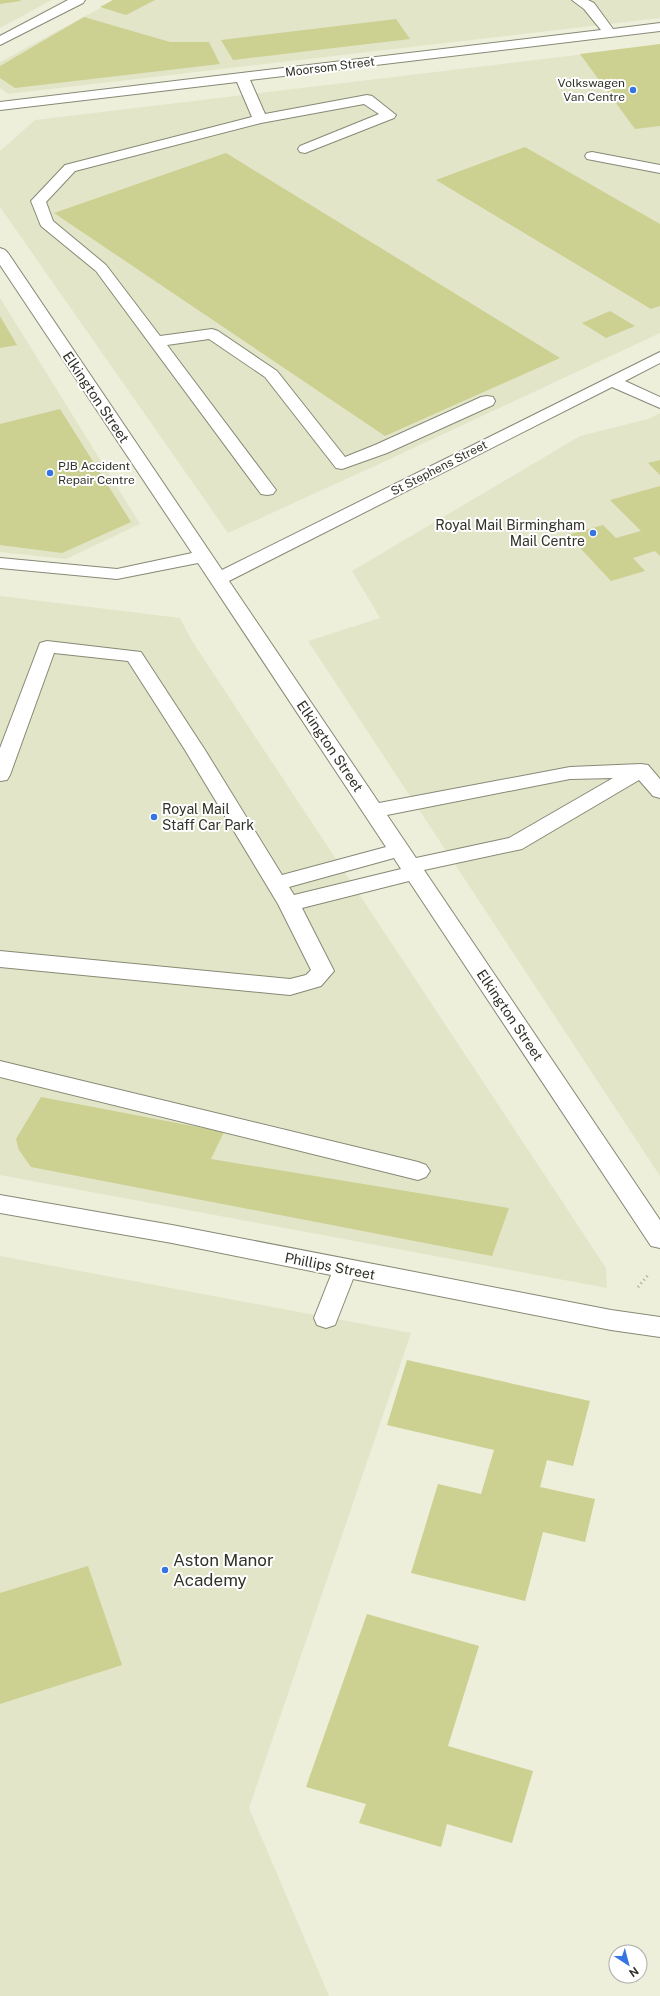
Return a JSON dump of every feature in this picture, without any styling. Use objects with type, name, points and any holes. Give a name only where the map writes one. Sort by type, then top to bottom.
[{"type":"street","points":[[0,41],[78,0]]},
{"type":"street","points":[[579,0],[589,6],[610,33]]},
{"type":"street","name":"Moorsom Street","points":[[0,106],[660,27]]},
{"type":"street","points":[[242,78],[260,119]]},
{"type":"street","points":[[267,490],[101,268],[46,223],[38,201],[70,168],[260,119],[367,99],[389,115],[305,148]]},
{"type":"street","points":[[592,156],[660,169]]},
{"type":"street","name":"Elkington Street","points":[[0,253],[660,1239]]},
{"type":"street","points":[[156,340],[212,334],[271,374],[342,464],[381,449],[487,401]]},
{"type":"street","name":"St Stephens Street","points":[[218,579],[660,357]]},
{"type":"street","points":[[612,381],[660,403]]},
{"type":"street","points":[[0,563],[117,574],[203,556]]},
{"type":"street","points":[[0,774],[47,647],[134,656],[195,750],[289,904],[323,971],[313,981],[290,987],[0,959]]},
{"type":"street","points":[[276,884],[515,844],[641,770]]},
{"type":"street","points":[[374,811],[570,774],[641,770],[660,790]]},
{"type":"street","points":[[289,904],[408,862]]},
{"type":"street","points":[[0,1069],[418,1171]]},
{"type":"street","name":"Phillips Street","points":[[0,1204],[172,1234],[612,1320],[660,1327]]},
{"type":"street","points":[[326,1318],[345,1269]]},
{"type":"shaded area","points":[[0,0],[52,0],[0,28]]},
{"type":"shaded area","points":[[115,0],[660,0],[660,18],[8,94],[0,88],[0,62]]},
{"type":"shaded area","points":[[660,45],[660,333],[228,533],[0,207],[0,151],[35,120]]},
{"type":"shaded area","name":"PJB Accident Repair Centre","points":[[0,298],[140,524],[66,559],[0,552]]},
{"type":"shaded area","points":[[660,413],[660,1176],[308,641],[380,618],[352,571],[580,436],[648,419]]},
{"type":"shaded area","name":"Royal Mail Staff Car Park","points":[[0,596],[180,618],[192,641],[606,1268],[607,1288],[0,1175]]},
{"type":"shaded area","name":"Aston Manor Academy","points":[[0,1256],[411,1333],[249,1808],[329,1996],[0,1996]]},
{"type":"building","points":[[0,0],[20,0],[21,1],[0,4]]},
{"type":"building","points":[[113,0],[155,0],[126,15],[100,7]]},
{"type":"building","points":[[84,17],[170,42],[209,42],[220,64],[15,88],[0,78],[0,66]]},
{"type":"building","points":[[396,19],[410,39],[233,60],[221,40]]},
{"type":"building","name":"Volkswagen Van Centre","points":[[660,44],[660,126],[635,129],[580,54]]},
{"type":"building","points":[[525,147],[660,224],[660,306],[651,309],[436,180]]},
{"type":"building","points":[[226,153],[560,358],[385,436],[54,213]]},
{"type":"building","points":[[610,311],[635,326],[606,338],[582,323]]},
{"type":"building","points":[[0,316],[17,345],[0,348]]},
{"type":"building","name":"PJB Accident Repair Centre","points":[[60,409],[131,522],[62,553],[0,545],[0,424]]},
{"type":"building","points":[[660,460],[660,475],[648,463]]},
{"type":"building","name":"Royal Mail Birmingham Mail Centre","points":[[660,486],[660,556],[655,551],[633,558],[645,571],[611,581],[568,535],[603,525],[616,538],[641,531],[610,500]]},
{"type":"building","points":[[41,1097],[224,1132],[211,1159],[509,1208],[492,1256],[31,1167],[19,1150],[16,1139]]},
{"type":"building","points":[[407,1360],[590,1401],[573,1466],[547,1460],[540,1487],[595,1499],[585,1542],[543,1532],[525,1601],[411,1573],[438,1484],[481,1494],[494,1450],[387,1425]]},
{"type":"building","points":[[88,1566],[122,1665],[0,1704],[0,1593]]},
{"type":"building","points":[[367,1614],[479,1646],[448,1746],[533,1771],[512,1843],[447,1824],[441,1847],[359,1823],[366,1804],[306,1787]]},
{"type":"place","name":"Volkswagen Van Centre","points":[[633,90]]},
{"type":"place","name":"PJB Accident Repair Centre","points":[[50,473]]},
{"type":"place","name":"Royal Mail Birmingham Mail Centre","points":[[593,533]]},
{"type":"place","name":"Royal Mail Staff Car Park","points":[[154,817]]},
{"type":"place","name":"Aston Manor Academy","points":[[165,1570]]}]
